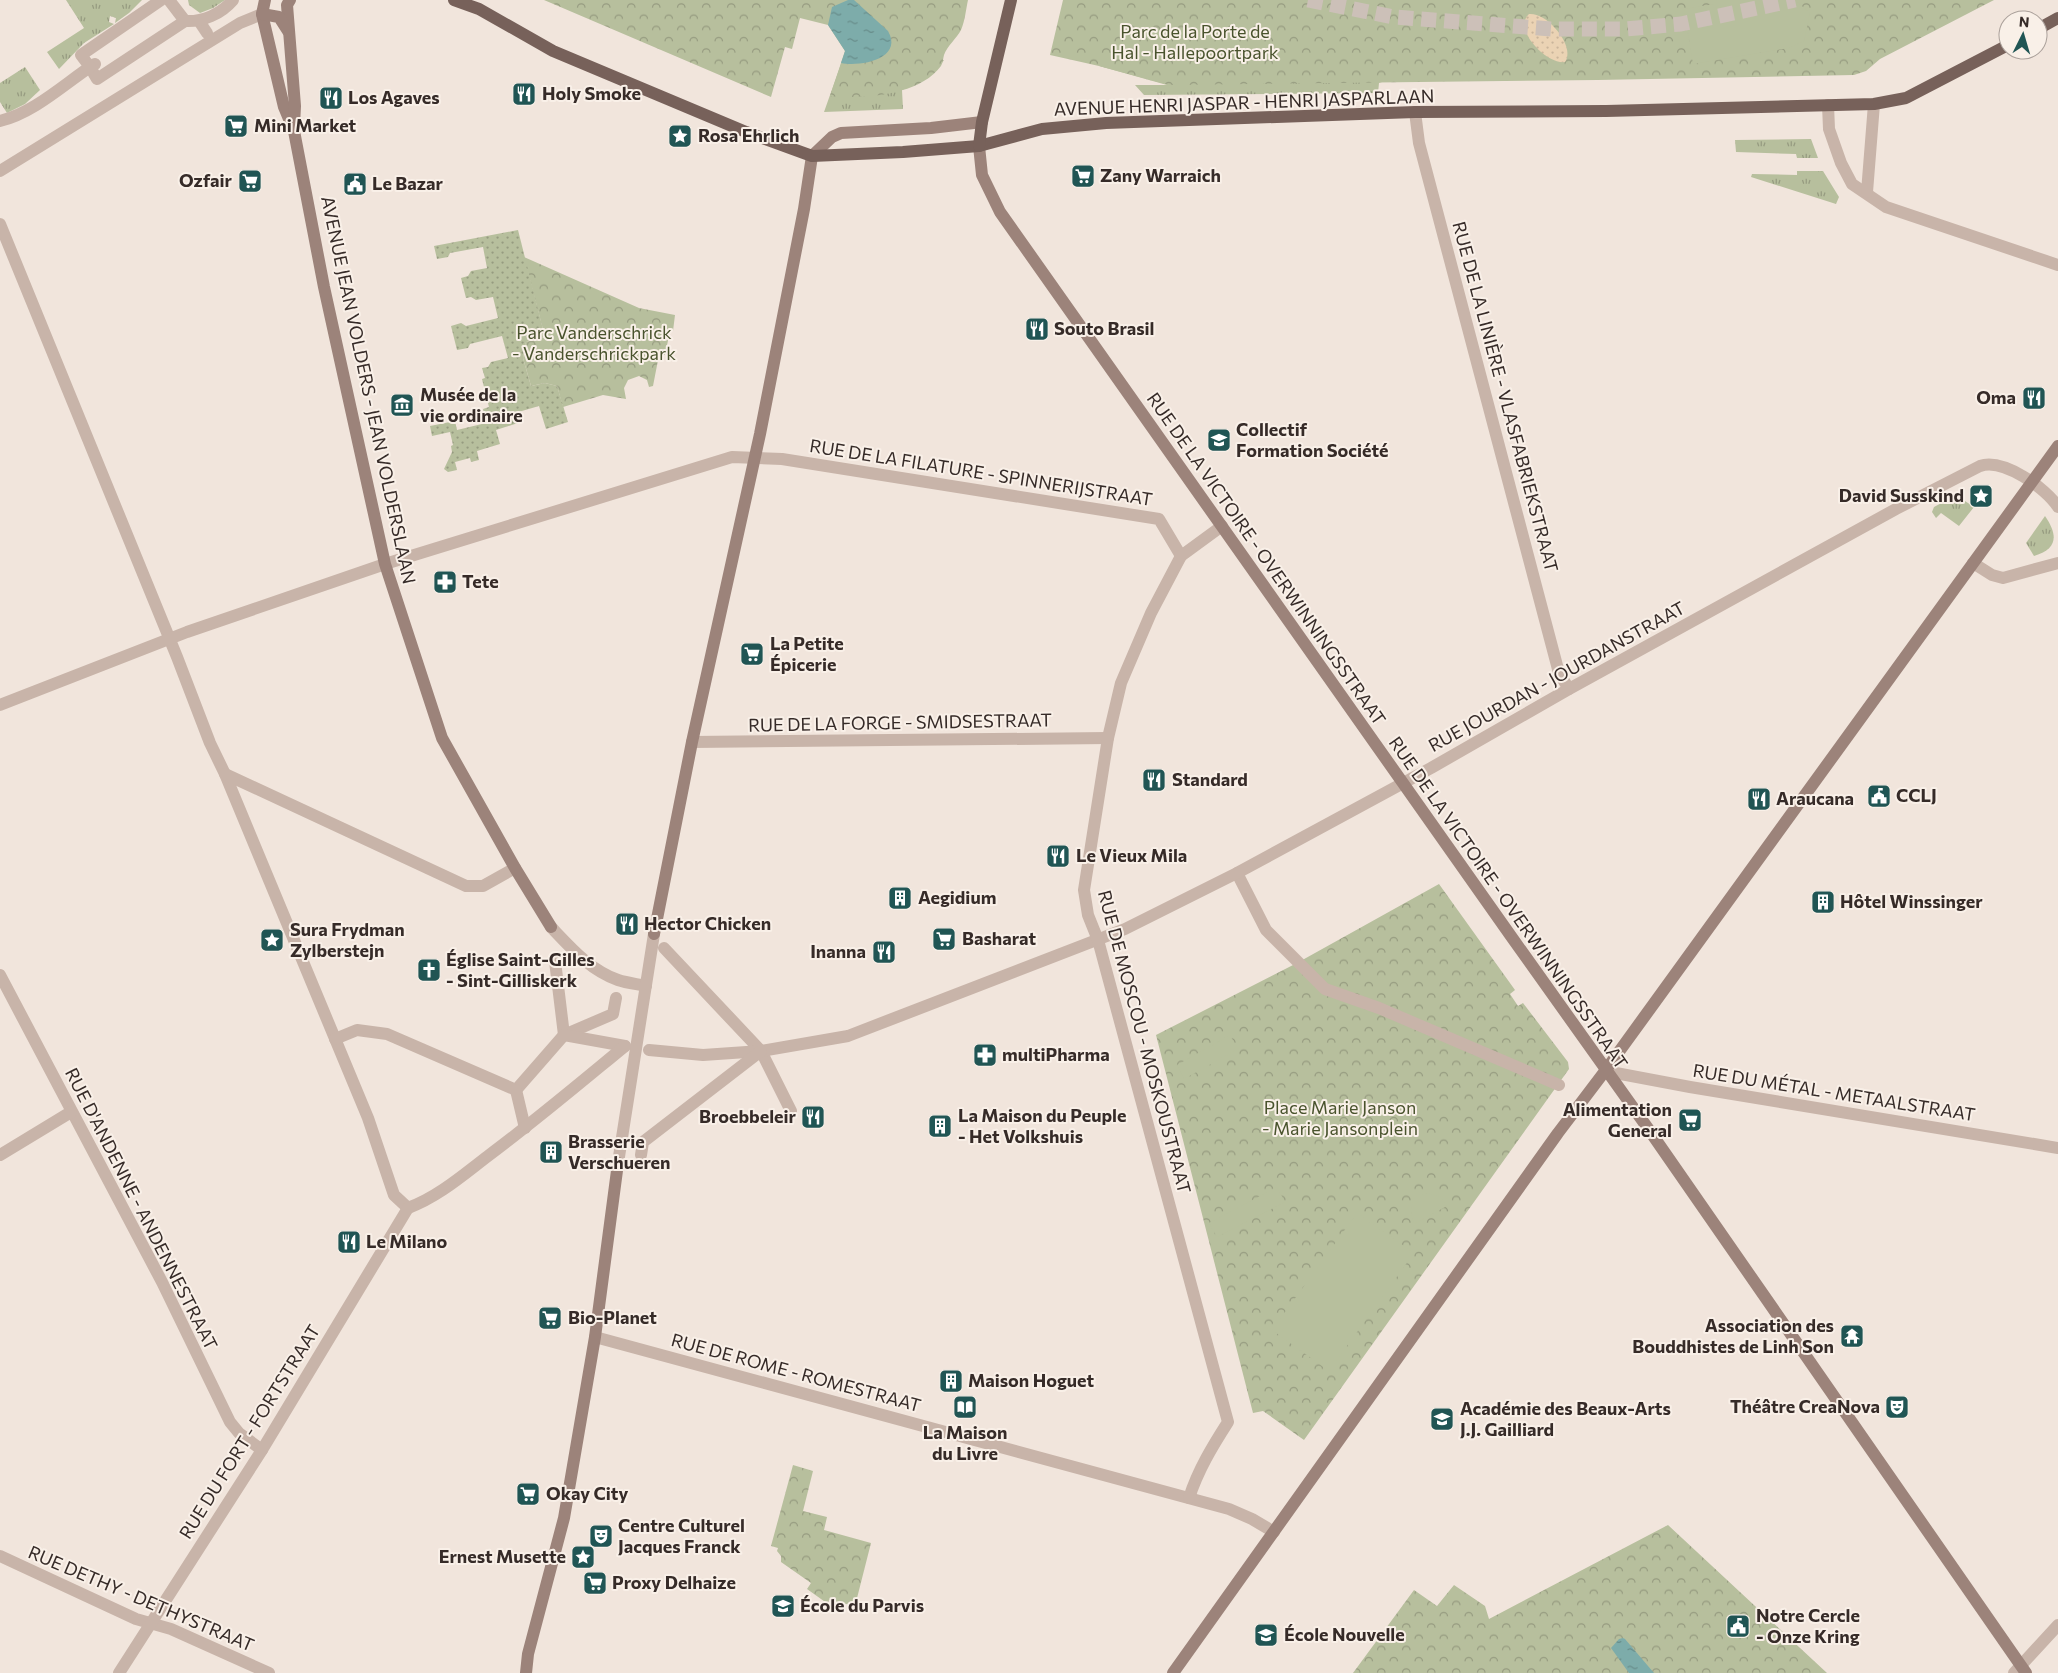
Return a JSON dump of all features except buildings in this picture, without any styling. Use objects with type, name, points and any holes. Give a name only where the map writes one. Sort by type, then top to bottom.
[{"type":"main road","points":[[454,0],[478,9],[553,51],[746,132],[812,156]]},
{"type":"main road","points":[[979,146],[982,122],[1011,0]]},
{"type":"main road","name":"AVENUE HENRI JASPAR - HENRI JASPARLAAN","points":[[812,156],[979,146],[1042,130],[1106,123],[1415,112],[1614,111],[1874,104],[1906,98],[1998,49]]},
{"type":"street","points":[[161,0],[81,55],[93,65],[97,79],[185,21],[200,21],[226,8],[234,0]]},
{"type":"street","points":[[169,0],[185,21]]},
{"type":"street","name":"AVENUE JEAN VOLDERS - JEAN VOLDERSLAAN","points":[[265,0],[262,14],[284,107],[294,131],[324,287],[384,564],[442,738],[515,868],[551,927],[574,952],[597,970],[619,981],[646,986]]},
{"type":"street","name":"AVENUE JEAN VOLDERS - JEAN VOLDERSLAAN","points":[[290,0],[287,5],[295,106],[294,131]]},
{"type":"street","points":[[0,171],[240,23],[262,14],[279,17],[288,31]]},
{"type":"street","points":[[200,21],[207,33]]},
{"type":"street","points":[[1,119],[11,118],[53,85],[93,65]]},
{"type":"street","points":[[1866,192],[1874,104]]},
{"type":"street","points":[[1828,105],[1829,129],[1841,163],[1852,184],[1886,207],[2058,265]]},
{"type":"street","name":"RUE DE LA LINIÈRE - VLASFABRIEKSTRAAT","points":[[1415,112],[1419,143],[1559,673],[1568,689]]},
{"type":"street","points":[[526,1673],[528,1654],[564,1518],[595,1337],[618,1163],[654,934],[692,742],[756,458],[804,209],[812,156],[832,137],[841,133],[931,128],[982,122]]},
{"type":"street","name":"RUE DE LA VICTOIRE - OVERWINNINGSSTRAAT","points":[[979,146],[982,175],[1000,212],[1538,972],[1605,1071],[1657,1142],[2020,1671]]},
{"type":"street","points":[[0,224],[210,743],[225,774],[368,1118],[394,1196],[408,1208],[423,1202],[452,1184],[525,1128],[625,1046],[564,1035]]},
{"type":"street","points":[[1173,1673],[1558,1133],[1605,1071],[2058,446]]},
{"type":"street","points":[[0,705],[169,638],[384,564],[732,457],[756,458]]},
{"type":"street","name":"RUE DE LA FILATURE - SPINNERIJSTRAAT","points":[[756,458],[782,459],[1159,519],[1181,556]]},
{"type":"street","name":"RUE JOURDAN - JOURDANSTRAAT","points":[[649,1050],[703,1055],[761,1051],[848,1036],[1125,929],[1237,873],[1896,509],[1987,463],[2000,465],[2031,483],[2049,496],[2058,507]]},
{"type":"street","name":"RUE DE MOSCOU - MOSKOUSTRAAT","points":[[1189,1498],[1194,1480],[1228,1422],[1098,940],[1088,915],[1084,890],[1108,738],[1121,682],[1151,613],[1181,556],[1222,526]]},
{"type":"street","points":[[1973,563],[1992,575],[2003,578],[2058,563]]},
{"type":"street","name":"RUE DE LA FORGE - SMIDSESTRAAT","points":[[692,742],[1108,738]]},
{"type":"street","points":[[225,774],[466,886],[483,886],[515,868]]},
{"type":"street","points":[[1237,873],[1266,930],[1324,990],[1379,1008],[1559,1084]]},
{"type":"street","points":[[664,948],[761,1051],[791,1111]]},
{"type":"street","points":[[554,967],[564,1035]]},
{"type":"street","name":"RUE D'ANDENNE - ANDENNESTRAAT","points":[[0,975],[162,1282],[230,1422],[239,1433],[262,1450]]},
{"type":"street","points":[[516,1090],[564,1035],[613,1014],[616,998]]},
{"type":"street","points":[[335,1039],[357,1030],[387,1034],[516,1090]]},
{"type":"street","points":[[641,1155],[643,1142],[761,1051]]},
{"type":"street","name":"RUE DU MÉTAL - METAALSTRAAT","points":[[1605,1071],[1690,1087],[2058,1148]]},
{"type":"street","points":[[516,1090],[525,1128]]},
{"type":"street","points":[[0,1155],[71,1112]]},
{"type":"street","name":"RUE DU FORT - FORTSTRAAT","points":[[119,1673],[262,1450],[408,1208]]},
{"type":"street","name":"RUE DE ROME - ROMESTRAAT","points":[[595,1337],[1229,1509],[1252,1519],[1274,1532]]},
{"type":"street","name":"RUE DETHY - DETHYSTRAAT","points":[[0,1556],[136,1619],[171,1629],[269,1673]]},
{"type":"street","points":[[2020,1671],[2058,1625]]},
{"type":"green space","points":[[66,0],[142,0],[115,23],[116,18],[110,16],[109,22],[114,24],[84,43],[59,69],[47,52],[84,28]]},
{"type":"green space","points":[[188,0],[225,0],[213,8],[200,13],[189,5]]},
{"type":"green space","points":[[544,0],[968,0],[961,30],[945,52],[941,66],[919,84],[874,96],[830,96],[845,51],[828,25],[800,18],[792,49],[785,47],[771,97]]},
{"type":"green space","name":"Parc de la Porte de Hal - Hallepoortpark","points":[[1063,0],[1994,0],[1880,59],[1866,71],[1854,75],[1169,85],[1050,55]]},
{"type":"green space","points":[[1795,0],[1810,13],[1804,41],[1789,48],[1693,64],[1684,9],[1714,4],[1714,1]]},
{"type":"green space","points":[[944,60],[931,75],[902,90],[903,109],[824,112],[841,64]]},
{"type":"green space","points":[[1099,66],[1382,82],[1379,83],[1378,93],[1144,95],[1135,85],[1167,85]]},
{"type":"green space","points":[[25,67],[40,90],[25,104],[7,113],[0,102],[0,83]]},
{"type":"green space","points":[[1811,139],[1818,158],[1797,158],[1796,154],[1736,152],[1735,140]]},
{"type":"green space","points":[[1797,171],[1823,171],[1839,197],[1836,204],[1751,177],[1752,174],[1797,175]]},
{"type":"green space","points":[[518,230],[545,337],[526,342],[523,358],[531,386],[545,383],[557,386],[568,422],[546,429],[539,406],[515,413],[518,423],[496,430],[500,444],[477,451],[479,460],[471,462],[470,458],[455,462],[457,470],[448,472],[444,469],[452,452],[451,446],[453,445],[450,432],[432,436],[430,426],[455,421],[457,430],[486,423],[483,409],[489,407],[482,379],[485,378],[482,368],[488,367],[491,362],[508,358],[502,336],[470,344],[468,348],[457,350],[451,326],[461,323],[466,326],[498,318],[493,297],[476,300],[471,297],[466,298],[461,278],[468,276],[471,271],[487,268],[483,247],[450,253],[448,257],[437,259],[434,246]]},
{"type":"green space","name":"Parc Vanderschrick - Vanderschrickpark","points":[[524,257],[639,308],[675,315],[673,331],[670,331],[665,355],[659,355],[653,386],[649,387],[647,380],[639,376],[628,380],[624,388],[626,399],[603,395],[563,407],[557,386],[545,383],[531,386],[523,358],[526,342],[545,337]]},
{"type":"green space","points":[[1956,495],[1974,507],[1959,526],[1941,513],[1936,518],[1932,512],[1934,507]]},
{"type":"green space","points":[[2045,516],[2054,535],[2053,540],[2048,549],[2034,556],[2026,543]]},
{"type":"green space","name":"Place Marie Janson - Marie Jansonplein","points":[[1439,884],[1515,990],[1510,994],[1518,1006],[1523,1003],[1568,1062],[1569,1069],[1304,1440],[1263,1411],[1253,1413],[1156,1035],[1297,963]]},
{"type":"green space","points":[[1230,1035],[1238,1049],[1184,1079],[1177,1065]]},
{"type":"green space","points":[[1277,1187],[1285,1202],[1217,1237],[1209,1223]]},
{"type":"green space","points":[[1427,1193],[1441,1197],[1447,1206],[1414,1224],[1411,1213],[1412,1204],[1417,1197]]},
{"type":"green space","points":[[1357,1213],[1414,1253],[1329,1371],[1272,1330]]},
{"type":"green space","points":[[793,1465],[813,1471],[803,1511],[827,1517],[824,1530],[871,1543],[855,1606],[829,1600],[828,1604],[807,1589],[811,1583],[781,1562],[781,1556],[777,1551],[778,1548],[771,1546]]},
{"type":"green space","points":[[1668,1525],[1827,1673],[1353,1673],[1414,1590],[1437,1606],[1454,1585],[1485,1606],[1489,1619]]},
{"type":"sand","points":[[1529,14],[1544,18],[1558,31],[1567,47],[1565,62],[1549,58],[1528,37],[1525,20]]},
{"type":"water","points":[[848,0],[854,0],[888,31],[891,41],[890,48],[878,59],[859,64],[841,63],[845,51],[828,25],[832,7]]},
{"type":"water","points":[[1623,1638],[1654,1673],[1629,1673],[1611,1648],[1619,1639]]},
{"type":"tunnel","points":[[1308,0],[1394,17],[1551,29],[1625,29],[1681,24],[1795,0]]},
{"type":"place","name":"Holy Smoke","points":[[524,94]]},
{"type":"place","name":"Los Agaves","points":[[331,98]]},
{"type":"place","name":"Mini Market","points":[[236,126]]},
{"type":"place","name":"Rosa Ehrlich","points":[[680,136]]},
{"type":"place","name":"Zany Warraich","points":[[1083,176]]},
{"type":"place","name":"Ozfair","points":[[250,181]]},
{"type":"place","name":"Le Bazar","points":[[355,184]]},
{"type":"place","name":"Souto Brasil","points":[[1037,329]]},
{"type":"place","name":"Oma","points":[[2034,398]]},
{"type":"place","name":"Musée de la vie ordinaire","points":[[402,405]]},
{"type":"place","name":"Collectif Formation Société","points":[[1219,440]]},
{"type":"place","name":"David Susskind","points":[[1981,496]]},
{"type":"place","name":"Tete","points":[[445,582]]},
{"type":"place","name":"La Petite Épicerie","points":[[752,654]]},
{"type":"place","name":"Standard","points":[[1154,780]]},
{"type":"place","name":"CCLJ","points":[[1879,796]]},
{"type":"place","name":"Araucana","points":[[1759,799]]},
{"type":"place","name":"Le Vieux Mila","points":[[1058,856]]},
{"type":"place","name":"Aegidium","points":[[900,898]]},
{"type":"place","name":"Hôtel Winssinger","points":[[1823,902]]},
{"type":"place","name":"Hector Chicken","points":[[627,924]]},
{"type":"place","name":"Basharat","points":[[944,939]]},
{"type":"place","name":"Sura Frydman Zylberstejn","points":[[272,940]]},
{"type":"place","name":"Inanna","points":[[884,952]]},
{"type":"place","name":"Église Saint-Gilles - Sint-Gilliskerk","points":[[429,970]]},
{"type":"place","name":"multiPharma","points":[[985,1055]]},
{"type":"place","name":"Broebbeleir","points":[[813,1117]]},
{"type":"place","name":"Alimentation General","points":[[1690,1120]]},
{"type":"place","name":"La Maison du Peuple - Het Volkshuis","points":[[940,1126]]},
{"type":"place","name":"Brasserie Verschueren","points":[[551,1152]]},
{"type":"place","name":"Le Milano","points":[[349,1242]]},
{"type":"place","name":"Bio-Planet","points":[[550,1318]]},
{"type":"place","name":"Association des Bouddhistes de Linh Son","points":[[1852,1336]]},
{"type":"place","name":"Maison Hoguet","points":[[951,1381]]},
{"type":"place","name":"La Maison du Livre","points":[[965,1407]]},
{"type":"place","name":"Théâtre CreaNova","points":[[1897,1407]]},
{"type":"place","name":"Académie des Beaux-Arts J.J. Gailliard","points":[[1442,1419]]},
{"type":"place","name":"Okay City","points":[[528,1494]]},
{"type":"place","name":"Centre Culturel Jacques Franck","points":[[601,1536]]},
{"type":"place","name":"Ernest Musette","points":[[583,1557]]},
{"type":"place","name":"Proxy Delhaize","points":[[595,1583]]},
{"type":"place","name":"École du Parvis","points":[[783,1606]]},
{"type":"place","name":"Notre Cercle - Onze Kring","points":[[1738,1626]]},
{"type":"place","name":"École Nouvelle","points":[[1266,1635]]}]
